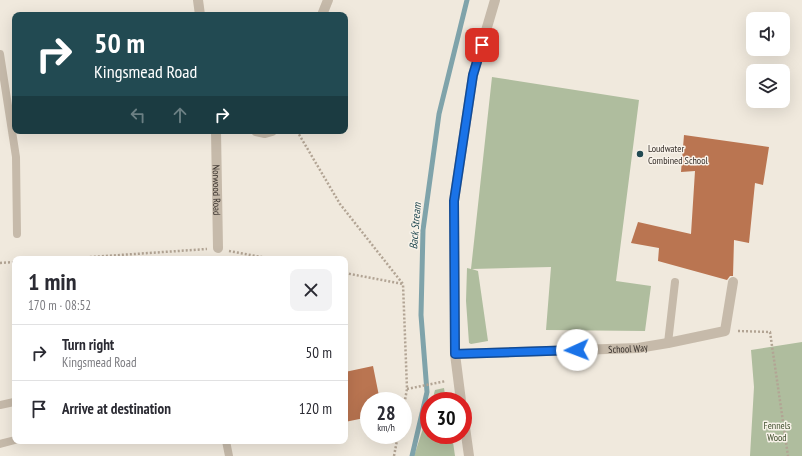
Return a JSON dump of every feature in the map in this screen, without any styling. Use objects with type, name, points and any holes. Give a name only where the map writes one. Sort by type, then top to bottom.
[{"type":"street","points":[[198,0],[200,12]]},
{"type":"street","points":[[323,12],[328,0]]},
{"type":"street","points":[[460,392],[455,354],[454,201],[473,75],[495,0]]},
{"type":"street","name":"Norwood Road","points":[[216,134],[218,248]]},
{"type":"street","points":[[725,330],[733,282]]},
{"type":"street","name":"School Way","points":[[455,354],[638,348],[725,330]]},
{"type":"street","points":[[467,444],[469,456]]},
{"type":"lane","points":[[0,54],[12,131]]},
{"type":"lane","points":[[12,134],[16,157],[17,234]]},
{"type":"lane","points":[[668,343],[675,282]]},
{"type":"lane","points":[[0,405],[12,402]]},
{"type":"lane","points":[[0,444],[12,441]]},
{"type":"lane","points":[[227,444],[229,456]]},
{"type":"path","points":[[299,134],[340,204],[403,284],[406,392]]},
{"type":"path","points":[[105,256],[218,248],[257,256]]},
{"type":"path","points":[[0,263],[12,262]]},
{"type":"path","points":[[348,274],[403,284]]},
{"type":"path","points":[[725,330],[770,332],[788,456]]},
{"type":"path","points":[[407,389],[458,378]]},
{"type":"path","points":[[394,456],[396,444]]},
{"type":"green space","points":[[492,77],[639,100],[616,281],[651,286],[645,331],[546,330],[551,267],[472,269],[478,271],[488,341],[471,344],[469,343],[466,301],[467,268],[471,269]]},
{"type":"green space","name":"Fennels Wood","points":[[802,342],[802,456],[750,456],[754,387],[751,350]]},
{"type":"green space","points":[[444,388],[445,392],[434,392],[435,390]]},
{"type":"green space","points":[[420,438],[420,444],[453,444],[455,456],[414,456]]},
{"type":"building","name":"Loudwater Combined School","points":[[684,135],[769,147],[763,185],[755,183],[749,243],[734,240],[733,276],[730,276],[727,280],[658,261],[659,248],[631,243],[638,222],[691,234],[695,171],[681,172]]},
{"type":"building","points":[[373,366],[378,392],[360,392],[360,419],[348,421],[348,371]]},
{"type":"waterway","name":"Back Stream","points":[[412,456],[427,392],[421,315],[423,230],[439,114],[467,0]]},
{"type":"place","name":"Loudwater Combined School","points":[[640,154]]},
{"type":"route","points":[[482,45],[473,75],[454,201],[455,354],[577,350]]}]
